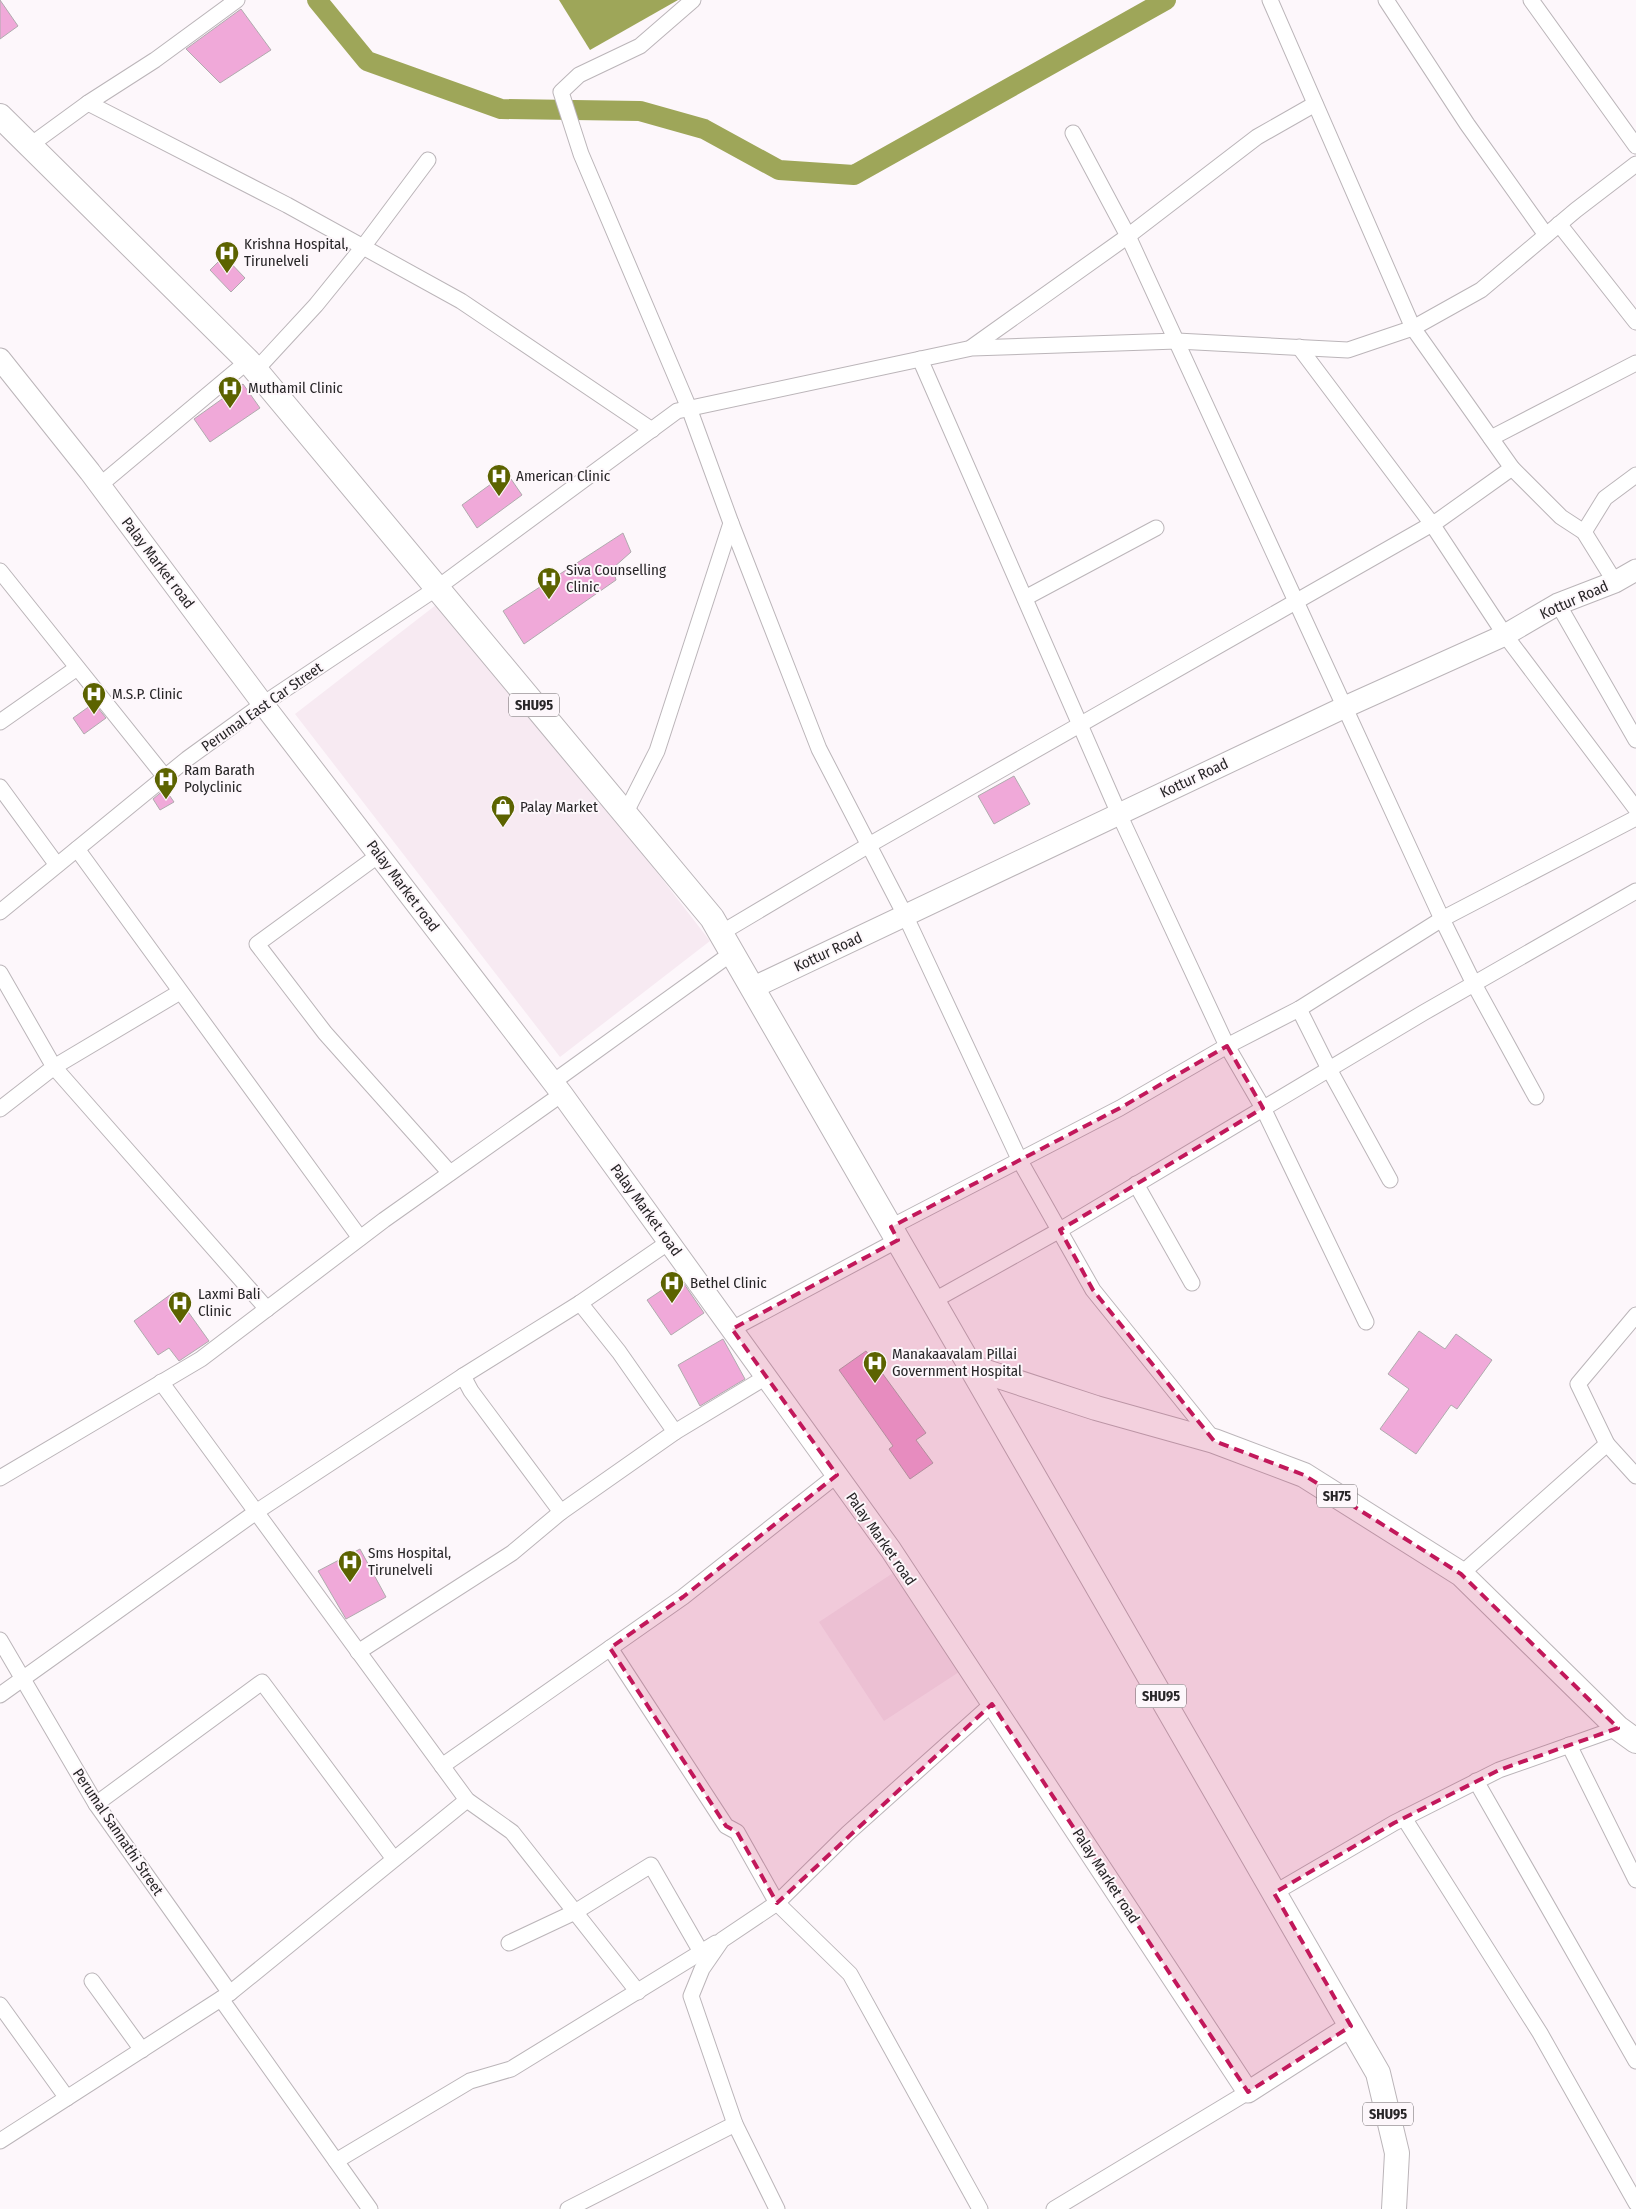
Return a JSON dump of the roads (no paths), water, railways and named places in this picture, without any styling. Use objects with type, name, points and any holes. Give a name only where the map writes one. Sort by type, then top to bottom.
[{"type":"main road","name":"SHU95","points":[[0,116],[252,365],[712,918],[1378,2073],[1397,2153],[1394,2209]]},
{"type":"main road","name":"SH75","points":[[971,1367],[1096,1408],[1214,1441],[1304,1475],[1462,1574],[1627,1734]]},
{"type":"street","points":[[29,146],[88,103],[155,60],[237,0]]},
{"type":"street","points":[[693,0],[640,46],[579,75],[561,92],[581,154],[689,408],[731,523],[819,749],[905,915],[1020,1161],[1093,1290],[1214,1441]]},
{"type":"street","points":[[1270,0],[1413,328],[1512,468],[1561,517],[1584,532],[1615,582]]},
{"type":"street","points":[[1386,0],[1467,124],[1546,236]]},
{"type":"street","points":[[1531,0],[1636,146]]},
{"type":"street","points":[[88,103],[287,205],[461,301],[652,430]]},
{"type":"street","points":[[972,348],[1128,236],[1258,137],[1315,104]]},
{"type":"street","points":[[1073,133],[1128,236],[1442,919],[1474,984],[1536,1097]]},
{"type":"street","points":[[100,485],[252,365],[316,305],[363,247],[428,160]]},
{"type":"street","points":[[972,348],[1177,341],[1348,350],[1413,328],[1481,290],[1559,224],[1636,164]]},
{"type":"street","points":[[1559,224],[1636,322]]},
{"type":"street","points":[[1299,347],[1432,524],[1505,635],[1636,809]]},
{"type":"street","name":"Perumal East Car Street","points":[[0,912],[165,777],[263,704],[437,588],[677,411],[972,348]]},
{"type":"street","name":"Palay Market road","points":[[0,359],[100,485],[263,704],[558,1088],[837,1475],[890,1550],[1248,2092]]},
{"type":"street","points":[[920,359],[1119,814],[1227,1046],[1263,1108],[1366,1322]]},
{"type":"street","points":[[1491,438],[1636,363]]},
{"type":"street","points":[[721,933],[869,845],[1432,524],[1512,468]]},
{"type":"street","points":[[1584,532],[1605,498],[1636,475]]},
{"type":"street","points":[[626,814],[657,751],[731,523]]},
{"type":"street","points":[[1025,598],[1156,528]]},
{"type":"street","name":"Kottur Road","points":[[752,988],[1345,706],[1505,635],[1558,604],[1615,582],[1636,570]]},
{"type":"street","points":[[0,571],[165,777]]},
{"type":"street","points":[[1558,604],[1636,740]]},
{"type":"street","points":[[0,722],[77,668]]},
{"type":"street","points":[[0,787],[57,865]]},
{"type":"street","points":[[732,1330],[1020,1161],[1120,1108],[1227,1046],[1299,1009],[1442,919],[1636,818]]},
{"type":"street","points":[[77,849],[360,1238]]},
{"type":"street","points":[[379,855],[257,944],[325,1033],[450,1173]]},
{"type":"street","points":[[933,1301],[1060,1230],[1329,1069],[1636,891]]},
{"type":"street","points":[[0,1478],[201,1359],[360,1238],[450,1173],[732,953]]},
{"type":"street","points":[[0,973],[54,1067],[267,1309]]},
{"type":"street","points":[[0,1109],[54,1067],[180,992]]},
{"type":"street","points":[[1299,1009],[1329,1069],[1390,1180]]},
{"type":"street","points":[[1136,1184],[1192,1283]]},
{"type":"street","points":[[0,1695],[256,1512],[463,1376],[580,1303],[669,1242]]},
{"type":"street","points":[[580,1303],[619,1352],[675,1432]]},
{"type":"street","points":[[1636,1316],[1578,1384],[1607,1444],[1636,1476]]},
{"type":"street","points":[[463,1376],[471,1391],[561,1512]]},
{"type":"street","points":[[358,1652],[512,1553],[561,1512],[675,1432],[766,1377]]},
{"type":"street","points":[[162,1382],[467,1800],[512,1832],[638,1992]]},
{"type":"street","points":[[1462,1574],[1607,1444]]},
{"type":"street","points":[[442,1766],[683,1597],[837,1475]]},
{"type":"street","name":"Perumal Sannathi Street","points":[[0,1640],[96,1804],[370,2209]]},
{"type":"street","points":[[610,1648],[726,1826],[737,1832],[777,1903],[850,1974],[980,2209]]},
{"type":"street","points":[[96,1804],[262,1682],[394,1859]]},
{"type":"street","points":[[336,2161],[470,2081],[511,2070],[722,1940],[777,1903],[848,1833],[992,1704]]},
{"type":"street","points":[[1274,1893],[1404,1818],[1499,1770],[1569,1745],[1627,1734]]},
{"type":"street","points":[[1569,1745],[1636,1880]]},
{"type":"street","points":[[1476,1781],[1636,2061]]},
{"type":"street","points":[[0,2141],[226,1996],[467,1800]]},
{"type":"street","points":[[1404,1818],[1540,2033],[1636,2203]]},
{"type":"street","points":[[509,1943],[575,1912],[651,1865],[701,1952]]},
{"type":"street","points":[[722,1940],[702,1969],[691,1996],[735,2124],[777,2209]]},
{"type":"street","points":[[92,1981],[142,2050]]},
{"type":"street","points":[[0,2005],[67,2098]]},
{"type":"street","points":[[1054,2209],[1248,2092],[1351,2026]]},
{"type":"street","points":[[568,2209],[735,2124]]},
{"type":"waterway","points":[[317,0],[367,61],[501,109],[640,111],[704,129],[779,170],[854,175],[1166,0]]},
{"type":"place","name":"Krishna Hospital, Tirunelveli","points":[[227,274]]},
{"type":"place","name":"Muthamil Clinic","points":[[230,409]]},
{"type":"place","name":"American Clinic","points":[[499,497]]},
{"type":"place","name":"Siva Counselling Clinic","points":[[549,600]]},
{"type":"place","name":"M.S.P. Clinic","points":[[94,715]]},
{"type":"place","name":"Ram Barath Polyclinic","points":[[166,800]]},
{"type":"place","name":"Palay Market","points":[[503,828]]},
{"type":"place","name":"Bethel Clinic","points":[[672,1304]]},
{"type":"place","name":"Laxmi Bali Clinic","points":[[180,1324]]},
{"type":"place","name":"Manakaavalam Pillai Government Hospital","points":[[875,1384]]},
{"type":"place","name":"Sms Hospital, Tirunelveli","points":[[350,1583]]}]
